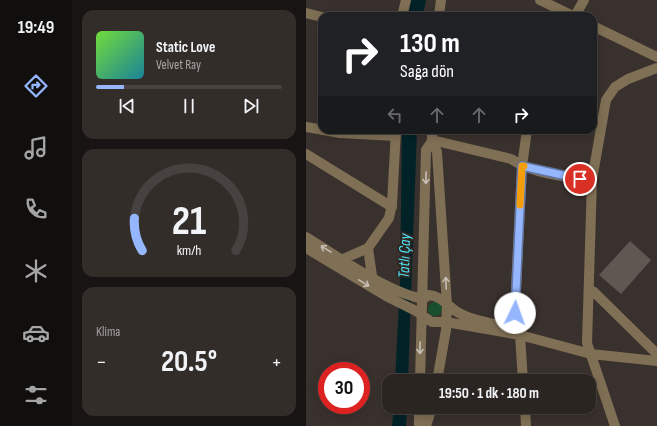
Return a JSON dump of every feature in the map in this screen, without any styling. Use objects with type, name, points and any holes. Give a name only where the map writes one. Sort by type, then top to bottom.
[{"type":"street","points":[[403,12],[406,0]]},
{"type":"street","points":[[440,12],[441,0]]},
{"type":"street","points":[[540,0],[557,12]]},
{"type":"street","points":[[576,12],[584,0]]},
{"type":"street","points":[[306,13],[318,16]]},
{"type":"street","points":[[597,28],[657,57]]},
{"type":"street","points":[[614,426],[587,343],[592,180],[606,100],[615,88],[628,79],[657,68]]},
{"type":"street","points":[[306,127],[318,129]]},
{"type":"street","points":[[343,260],[368,248],[386,224],[392,207],[396,134]]},
{"type":"street","points":[[522,374],[517,332],[522,166],[526,134]]},
{"type":"street","points":[[432,137],[511,158],[522,166],[568,177],[592,180]]},
{"type":"street","points":[[420,374],[419,313],[426,150],[432,137]]},
{"type":"street","points":[[432,137],[437,152],[447,306],[438,374]]},
{"type":"street","points":[[306,154],[392,207]]},
{"type":"street","points":[[306,237],[372,276],[435,324],[446,322],[517,332]]},
{"type":"street","points":[[306,248],[395,295],[420,299],[429,295],[433,296],[439,298],[447,306],[464,316],[591,354],[657,360]]},
{"type":"street","points":[[368,248],[372,276]]},
{"type":"street","points":[[589,290],[594,292],[657,354]]},
{"type":"street","points":[[418,426],[419,414]]},
{"type":"street","points":[[426,426],[430,414]]},
{"type":"street","points":[[525,414],[526,426]]},
{"type":"green space","points":[[432,302],[438,302],[442,306],[442,312],[438,316],[432,316],[428,312],[428,306]]},
{"type":"water","points":[[411,0],[426,0],[424,12],[409,12]]},
{"type":"water","name":"Tatlı Çay","points":[[402,134],[417,134],[408,374],[395,374],[400,284]]},
{"type":"water","points":[[393,414],[407,414],[406,426],[392,426]]},
{"type":"building","points":[[630,241],[651,260],[621,294],[599,275]]},
{"type":"slow traffic","points":[[520,205],[522,166],[524,166]]},
{"type":"route","points":[[515,313],[522,166],[580,179]]}]
